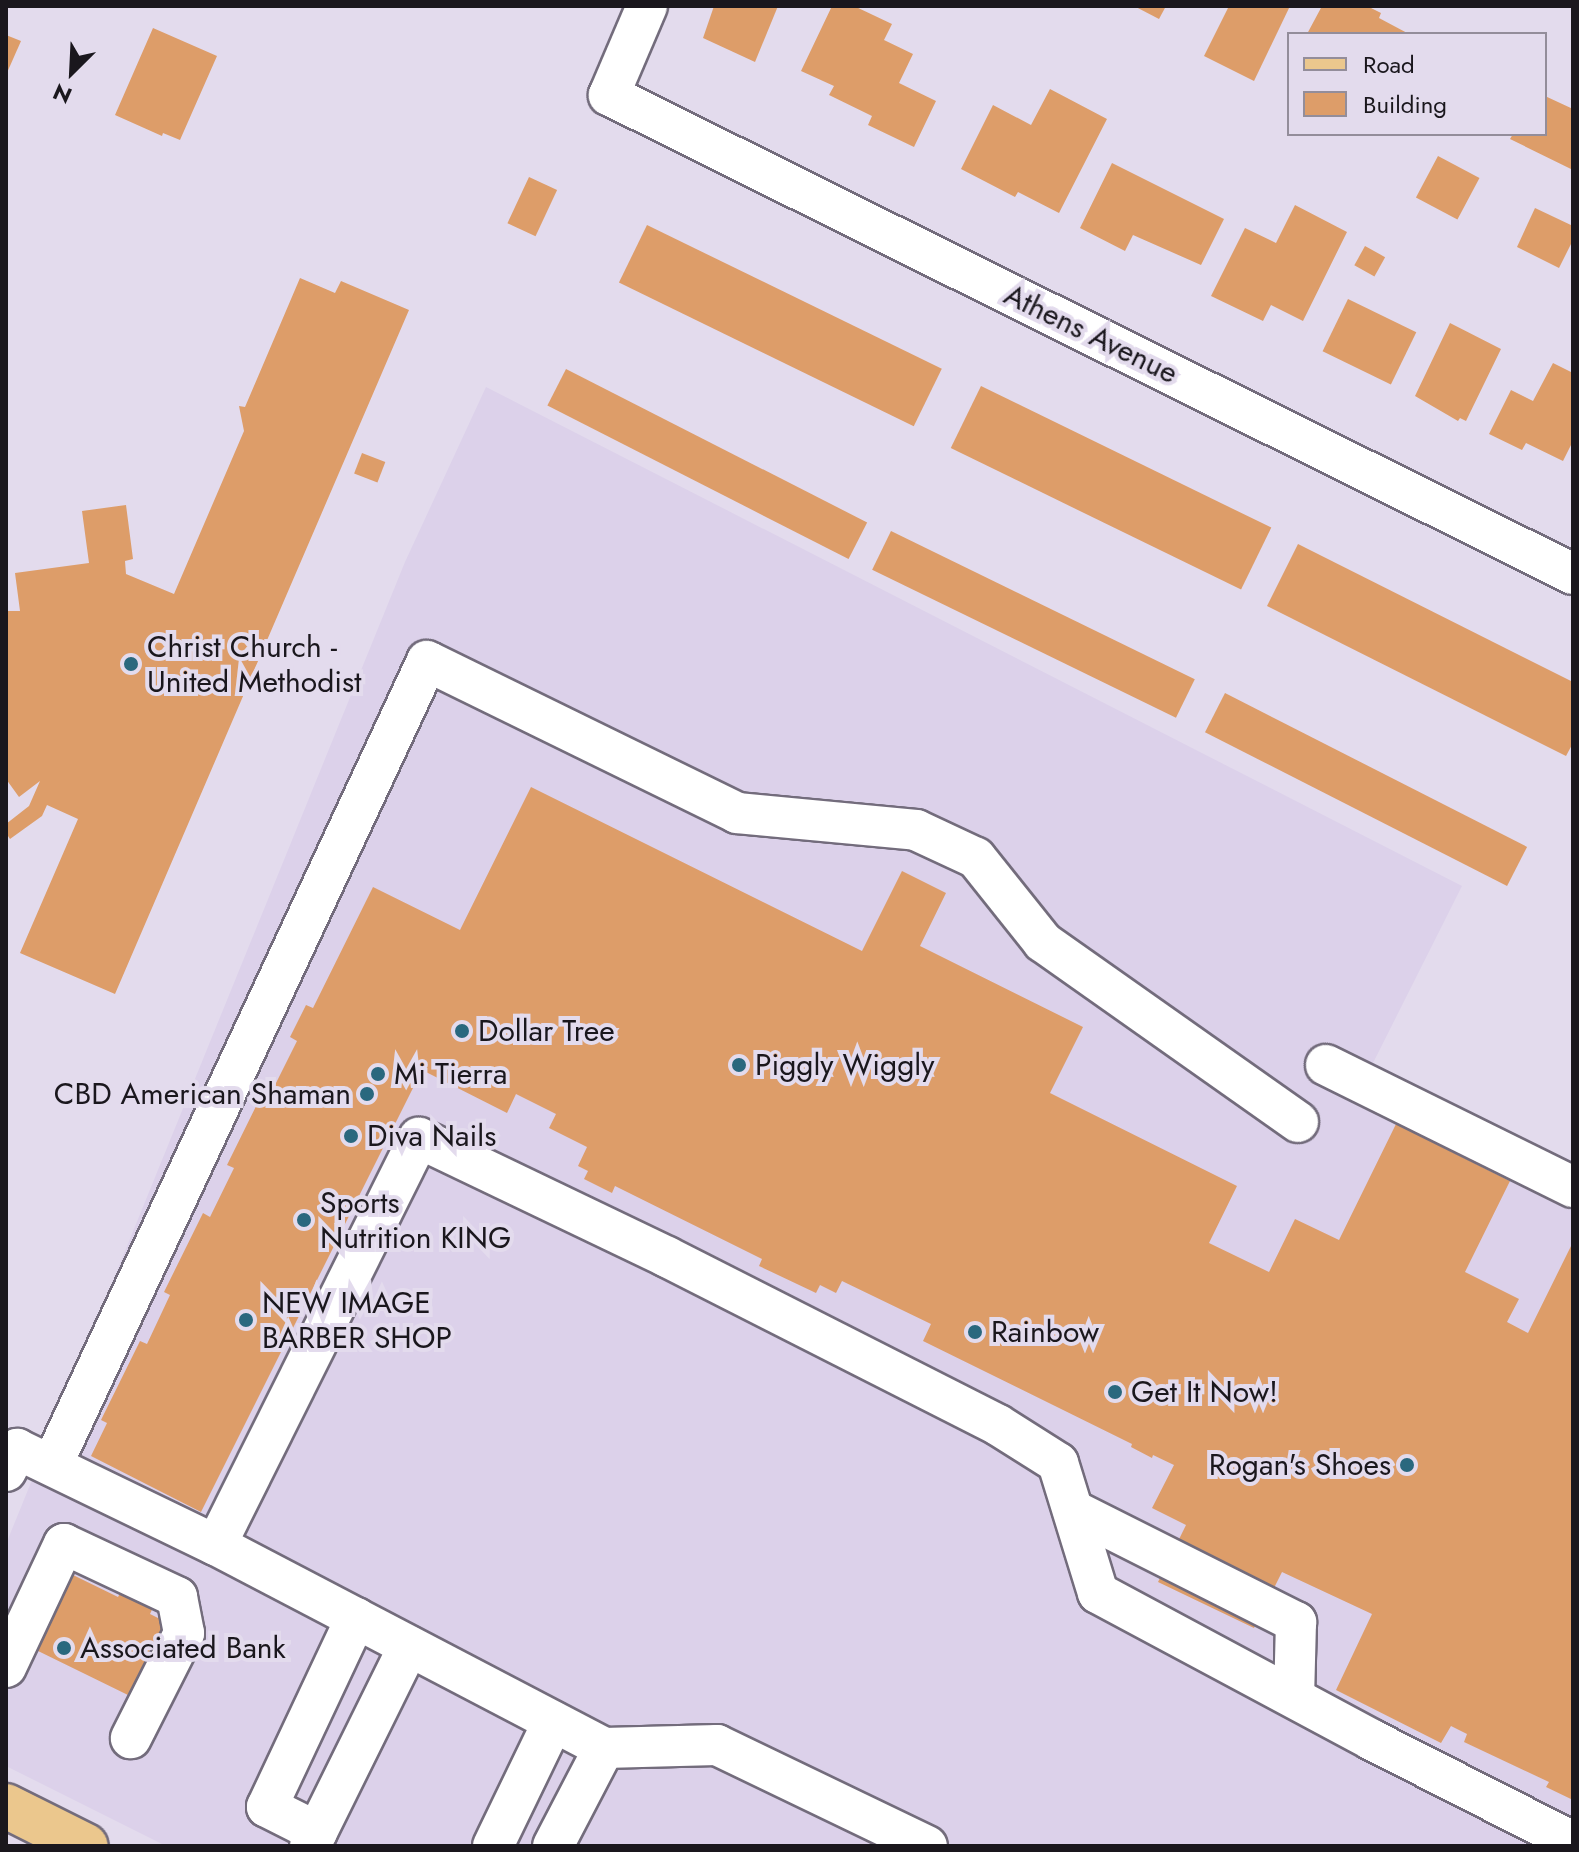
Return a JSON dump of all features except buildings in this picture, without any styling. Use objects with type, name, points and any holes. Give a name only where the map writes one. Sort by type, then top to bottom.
[{"type":"main road","points":[[6,1806],[86,1846]]},
{"type":"street","name":"Athens Avenue","points":[[647,6],[609,95],[1573,574]]},
{"type":"street","points":[[52,1465],[427,661],[737,813],[916,830],[976,858],[1043,942],[1298,1122]]},
{"type":"street","points":[[1326,1065],[1573,1187]]},
{"type":"street","points":[[216,1545],[419,1138],[667,1257],[998,1425],[1058,1463],[1098,1593],[1573,1842]]},
{"type":"street","points":[[6,1471],[17,1449],[52,1465],[216,1545],[604,1748],[717,1745],[921,1843]]},
{"type":"street","points":[[1073,1510],[1296,1622],[1294,1697]]},
{"type":"street","points":[[6,1667],[64,1544],[177,1597],[184,1633],[131,1738]]},
{"type":"street","points":[[356,1618],[267,1807],[313,1839],[409,1646]]},
{"type":"street","points":[[493,1846],[553,1722]]},
{"type":"street","points":[[553,1846],[604,1748]]},
{"type":"shaded area","points":[[486,387],[1462,886],[1373,1063],[1573,1162],[1573,1846],[166,1846],[6,1766],[6,1544],[405,562]]},
{"type":"place","name":"Christ Church - United Methodist","points":[[131,664]]},
{"type":"place","name":"Dollar Tree","points":[[462,1031]]},
{"type":"place","name":"Piggly Wiggly","points":[[739,1065]]},
{"type":"place","name":"Mi Tierra","points":[[378,1074]]},
{"type":"place","name":"CBD American Shaman","points":[[367,1094]]},
{"type":"place","name":"Diva Nails","points":[[351,1136]]},
{"type":"place","name":"Sports Nutrition KING","points":[[304,1220]]},
{"type":"place","name":"NEW IMAGE BARBER SHOP","points":[[246,1320]]},
{"type":"place","name":"Rainbow","points":[[975,1332]]},
{"type":"place","name":"Get It Now!","points":[[1115,1392]]},
{"type":"place","name":"Rogan's Shoes","points":[[1407,1465]]},
{"type":"place","name":"Associated Bank","points":[[64,1648]]}]
